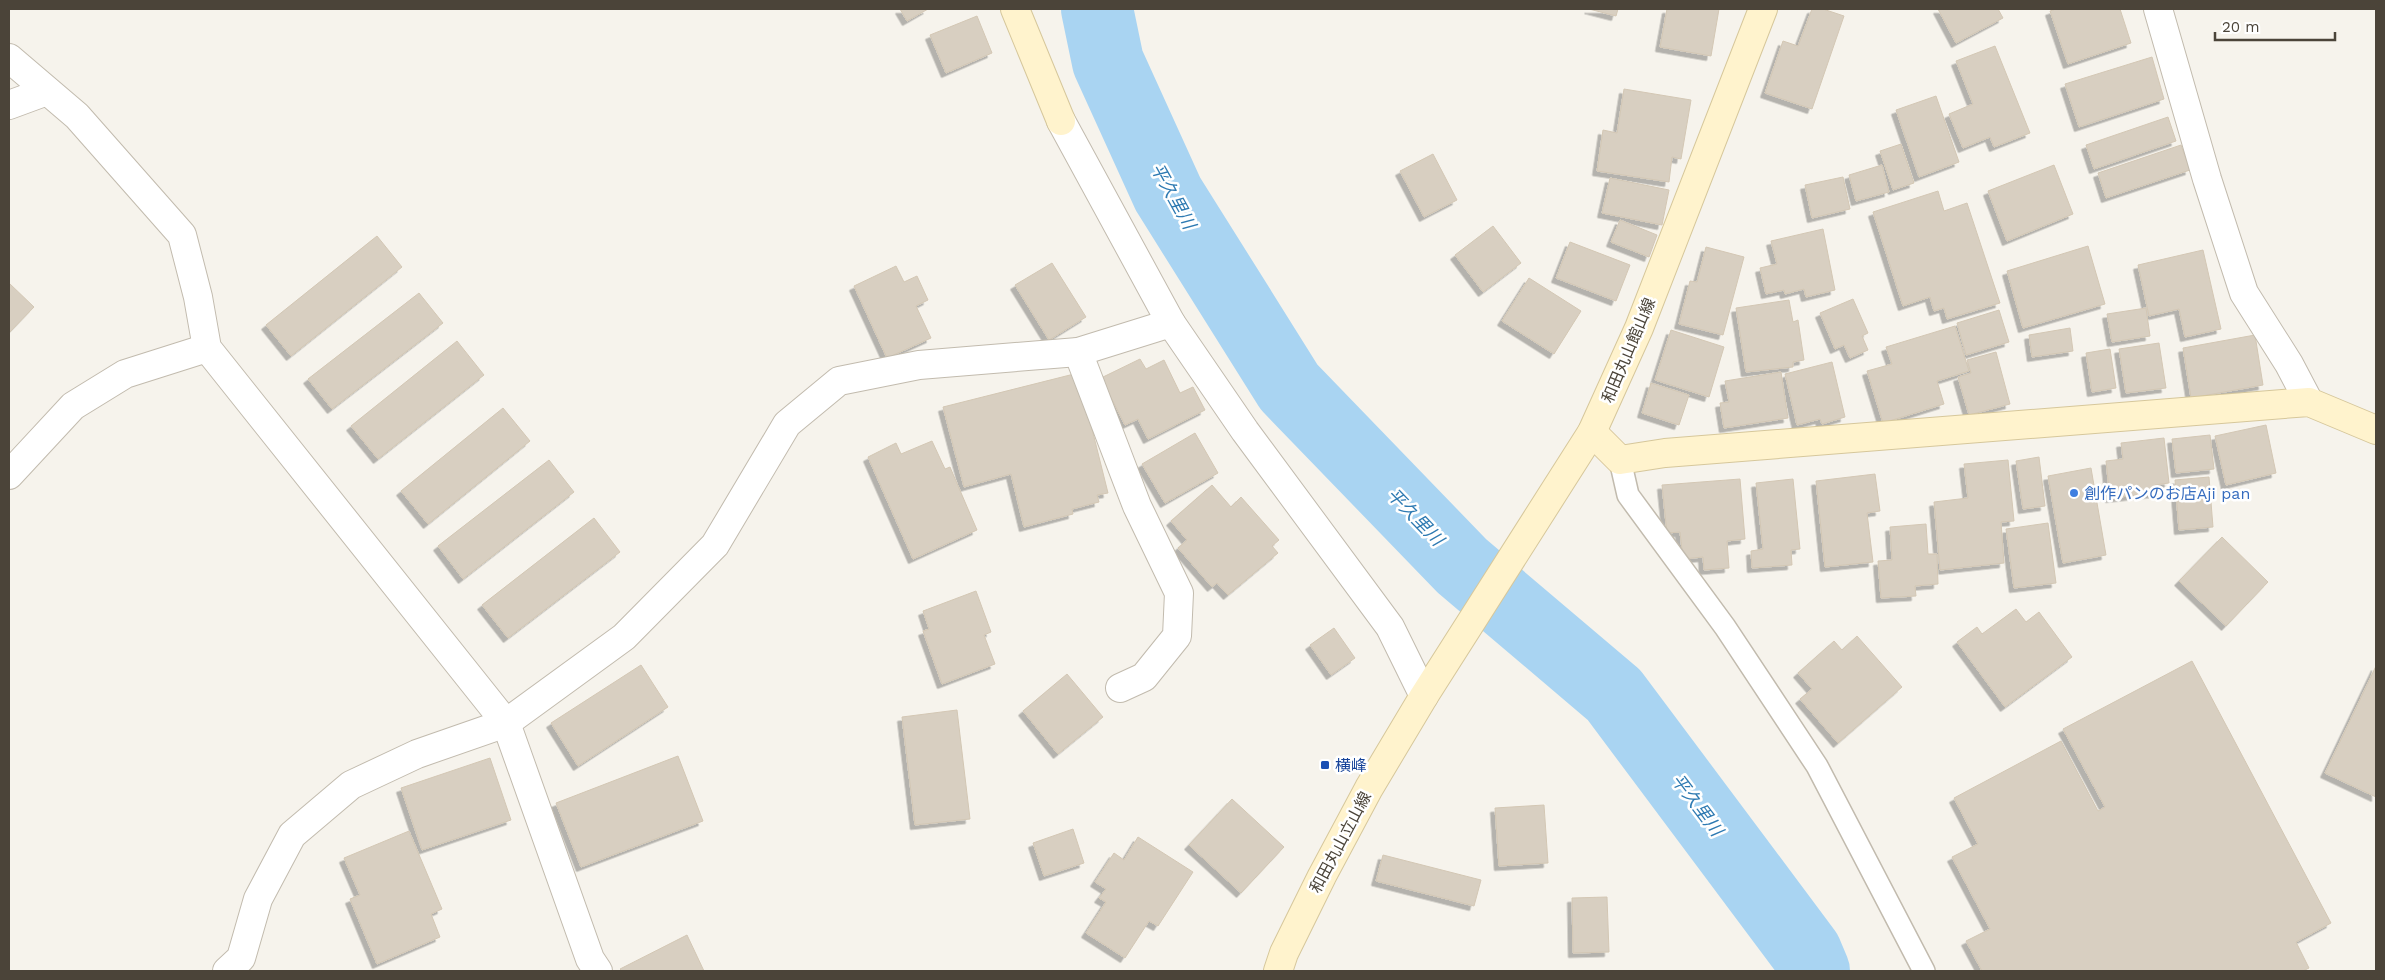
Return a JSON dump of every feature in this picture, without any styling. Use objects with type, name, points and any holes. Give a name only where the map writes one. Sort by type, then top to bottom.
[{"type":"main road","points":[[1015,9],[1061,121]]},
{"type":"main road","name":"和田丸山館山線","points":[[1443,667],[1586,442],[1639,328],[1763,9]]},
{"type":"main road","points":[[1586,442],[1620,460],[1675,452],[2309,402],[2376,430]]},
{"type":"main road","name":"和田丸山立山線","points":[[1278,971],[1284,953],[1322,876],[1369,788],[1443,667]]},
{"type":"street","points":[[2158,9],[2207,179],[2244,292],[2289,364],[2309,402]]},
{"type":"street","points":[[9,58],[77,116],[182,235],[198,297],[206,348],[506,723],[590,959],[598,971]]},
{"type":"street","points":[[9,105],[47,91]]},
{"type":"street","points":[[1061,121],[1171,323],[1245,431],[1390,627],[1424,696]]},
{"type":"street","points":[[227,971],[241,958],[258,899],[292,835],[351,785],[417,754],[506,723],[624,637],[715,545],[787,424],[838,381],[919,365],[1078,352],[1171,323]]},
{"type":"street","points":[[9,475],[74,406],[125,374],[206,348]]},
{"type":"street","points":[[1078,352],[1137,506],[1178,593],[1177,636],[1144,677],[1120,688]]},
{"type":"lane","points":[[1620,460],[1628,495],[1725,627],[1817,766],[1924,971]]},
{"type":"building","points":[[900,9],[928,9],[907,21]]},
{"type":"building","points":[[1589,9],[1618,9],[1616,16]]},
{"type":"building","points":[[1667,9],[1719,9],[1711,56],[1660,47]]},
{"type":"building","points":[[1812,9],[1823,9],[1844,16],[1812,109],[1765,93],[1783,41],[1798,46]]},
{"type":"building","points":[[1938,9],[1998,9],[2003,18],[1956,43]]},
{"type":"building","points":[[2056,9],[2120,9],[2131,43],[2068,64],[2050,11]]},
{"type":"building","points":[[977,16],[992,53],[946,73],[930,35]]},
{"type":"building","points":[[1995,46],[2030,133],[1994,147],[1990,137],[1963,148],[1949,114],[1973,104],[1956,61]]},
{"type":"building","points":[[2152,57],[2164,99],[2079,127],[2065,84]]},
{"type":"building","points":[[1624,89],[1691,100],[1681,159],[1672,157],[1669,182],[1597,171],[1603,130],[1617,133]]},
{"type":"building","points":[[1936,96],[1959,162],[1919,177],[1896,110]]},
{"type":"building","points":[[2168,117],[2176,141],[2094,169],[2086,145]]},
{"type":"building","points":[[1901,144],[1914,183],[1893,190],[1880,151]]},
{"type":"building","points":[[2181,145],[2190,170],[2106,198],[2098,173]]},
{"type":"building","points":[[1433,154],[1457,200],[1424,217],[1400,171]]},
{"type":"building","points":[[1882,165],[1889,192],[1856,201],[1849,175]]},
{"type":"building","points":[[2054,165],[2073,214],[2007,241],[1988,191]]},
{"type":"building","points":[[1843,177],[1850,209],[1812,218],[1805,185]]},
{"type":"building","points":[[1610,178],[1669,190],[1662,225],[1602,213]]},
{"type":"building","points":[[1938,191],[1944,211],[1967,203],[2000,303],[1947,319],[1944,308],[1934,311],[1930,297],[1903,306],[1873,212]]},
{"type":"building","points":[[1620,220],[1657,235],[1649,257],[1611,242]]},
{"type":"building","points":[[1493,226],[1521,263],[1483,292],[1455,255]]},
{"type":"building","points":[[1823,229],[1835,290],[1806,297],[1804,289],[1785,294],[1784,290],[1766,294],[1760,268],[1777,264],[1771,241]]},
{"type":"building","points":[[377,236],[402,267],[291,356],[266,325]]},
{"type":"building","points":[[1570,242],[1630,265],[1616,301],[1556,278]]},
{"type":"building","points":[[2088,246],[2105,304],[2023,328],[2007,271]]},
{"type":"building","points":[[1706,247],[1744,257],[1723,335],[1679,324],[1690,281],[1697,282]]},
{"type":"building","points":[[2203,250],[2221,329],[2185,337],[2179,309],[2149,316],[2138,265]]},
{"type":"building","points":[[1052,263],[1086,317],[1049,340],[1015,285]]},
{"type":"building","points":[[896,266],[904,282],[917,276],[928,300],[916,306],[931,338],[887,358],[854,286]]},
{"type":"building","points":[[1529,278],[1581,311],[1554,354],[1502,321]]},
{"type":"building","points":[[9,283],[34,307],[9,333]]},
{"type":"building","points":[[419,293],[443,323],[332,409],[308,379]]},
{"type":"building","points":[[1853,299],[1868,333],[1862,336],[1868,350],[1850,358],[1844,345],[1835,349],[1820,313]]},
{"type":"building","points":[[1789,300],[1793,322],[1798,320],[1804,360],[1793,362],[1793,367],[1746,372],[1736,308]]},
{"type":"building","points":[[2146,308],[2150,336],[2112,342],[2107,314]]},
{"type":"building","points":[[1999,310],[2009,342],[1966,355],[1957,323]]},
{"type":"building","points":[[1955,326],[1969,371],[1937,381],[1944,404],[1883,423],[1867,371],[1892,364],[1886,347]]},
{"type":"building","points":[[2070,328],[2073,351],[2032,357],[2029,335]]},
{"type":"building","points":[[1671,330],[1724,347],[1709,397],[1655,380]]},
{"type":"building","points":[[2255,335],[2263,385],[2191,398],[2183,348]]},
{"type":"building","points":[[457,341],[484,375],[378,459],[351,426]]},
{"type":"building","points":[[2159,343],[2166,388],[2126,393],[2119,349]]},
{"type":"building","points":[[2110,349],[2116,388],[2092,392],[2086,353]]},
{"type":"building","points":[[1996,352],[2010,404],[1969,415],[1958,377],[1971,373],[1967,360]]},
{"type":"building","points":[[1140,359],[1146,369],[1164,360],[1180,393],[1193,387],[1205,410],[1148,439],[1138,419],[1125,425],[1101,378]]},
{"type":"building","points":[[1832,362],[1845,417],[1822,424],[1820,419],[1797,425],[1785,374]]},
{"type":"building","points":[[1781,372],[1788,418],[1724,428],[1720,403],[1729,402],[1725,381]]},
{"type":"building","points":[[1078,373],[1108,493],[1097,495],[1099,502],[1072,509],[1073,514],[1024,527],[1011,474],[964,487],[943,407]]},
{"type":"building","points":[[1651,383],[1689,395],[1679,425],[1642,413]]},
{"type":"building","points":[[503,408],[530,441],[428,524],[401,491]]},
{"type":"building","points":[[2266,425],[2276,473],[2226,485],[2215,436]]},
{"type":"building","points":[[1195,433],[1218,473],[1165,503],[1142,464]]},
{"type":"building","points":[[2210,435],[2214,469],[2176,473],[2172,439]]},
{"type":"building","points":[[2164,438],[2169,483],[2155,485],[2156,493],[2110,498],[2106,461],[2123,459],[2121,443]]},
{"type":"building","points":[[932,441],[945,469],[950,467],[977,530],[913,559],[868,457],[896,443],[901,454]]},
{"type":"building","points":[[2039,457],[2045,506],[2023,509],[2016,461]]},
{"type":"building","points":[[549,460],[574,492],[463,579],[438,546]]},
{"type":"building","points":[[2008,460],[2014,521],[2001,522],[2004,563],[1940,570],[1934,502],[1968,498],[1964,464]]},
{"type":"building","points":[[2091,468],[2106,555],[2063,563],[2048,476]]},
{"type":"building","points":[[1875,474],[1880,511],[1867,513],[1873,562],[1825,567],[1816,481]]},
{"type":"building","points":[[2209,477],[2213,527],[2179,530],[2175,480]]},
{"type":"building","points":[[1740,479],[1745,539],[1727,541],[1729,568],[1704,570],[1703,557],[1683,559],[1680,532],[1667,533],[1662,485]]},
{"type":"building","points":[[1793,479],[1800,549],[1791,550],[1792,565],[1752,568],[1751,551],[1763,549],[1756,483]]},
{"type":"building","points":[[1212,485],[1231,507],[1241,497],[1279,540],[1272,546],[1278,553],[1228,595],[1217,583],[1212,587],[1178,548],[1187,540],[1171,521]]},
{"type":"building","points":[[594,518],[620,552],[508,638],[482,605]]},
{"type":"building","points":[[2048,523],[2056,583],[2014,588],[2006,529]]},
{"type":"building","points":[[1926,524],[1928,554],[1937,554],[1938,584],[1915,586],[1916,596],[1881,598],[1878,561],[1892,560],[1890,527]]},
{"type":"building","points":[[2222,537],[2268,582],[2226,626],[2179,581]]},
{"type":"building","points":[[976,591],[991,632],[984,635],[995,664],[942,684],[923,631],[929,629],[923,611]]},
{"type":"building","points":[[2016,609],[2026,622],[2039,612],[2072,657],[2005,707],[1957,642],[1977,627],[1982,634]]},
{"type":"building","points":[[1334,628],[1355,658],[1331,675],[1310,645]]},
{"type":"building","points":[[1857,636],[1902,687],[1838,743],[1800,699],[1812,689],[1798,673],[1834,641],[1842,650]]},
{"type":"building","points":[[2192,661],[2331,923],[2296,942],[2309,968],[2303,971],[1982,971],[1966,941],[1990,929],[1952,857],[1978,844],[1954,798],[2061,741],[2098,811],[2105,807],[2063,729]]},
{"type":"building","points":[[641,665],[668,707],[578,766],[551,723]]},
{"type":"building","points":[[2376,666],[2376,797],[2325,773]]},
{"type":"building","points":[[1067,674],[1103,717],[1058,754],[1023,711]]},
{"type":"building","points":[[957,710],[970,819],[915,825],[902,717]]},
{"type":"building","points":[[678,756],[703,821],[581,867],[556,803]]},
{"type":"building","points":[[490,758],[511,820],[422,850],[401,788]]},
{"type":"building","points":[[1232,799],[1284,847],[1241,893],[1189,845]]},
{"type":"building","points":[[1544,805],[1548,863],[1499,866],[1495,808]]},
{"type":"building","points":[[1073,829],[1084,863],[1044,876],[1033,843]]},
{"type":"building","points":[[409,831],[442,909],[431,914],[440,937],[377,964],[350,899],[360,895],[344,858]]},
{"type":"building","points":[[1138,837],[1193,872],[1158,926],[1149,921],[1125,958],[1086,933],[1106,902],[1099,898],[1106,889],[1095,882],[1114,853],[1124,860]]},
{"type":"building","points":[[1383,855],[1481,880],[1474,906],[1376,881]]},
{"type":"building","points":[[1607,897],[1609,952],[1573,953],[1572,898]]},
{"type":"building","points":[[687,935],[704,971],[622,971],[620,969]]},
{"type":"waterway","name":"平久里川","points":[[1097,9],[1108,62],[1168,194],[1289,387],[1462,566],[1614,695],[1806,952],[1814,971]]},
{"type":"place","name":"創作パンのお店Aji pan","points":[[2074,493]]},
{"type":"place","name":"横峰","points":[[1325,765]]}]
